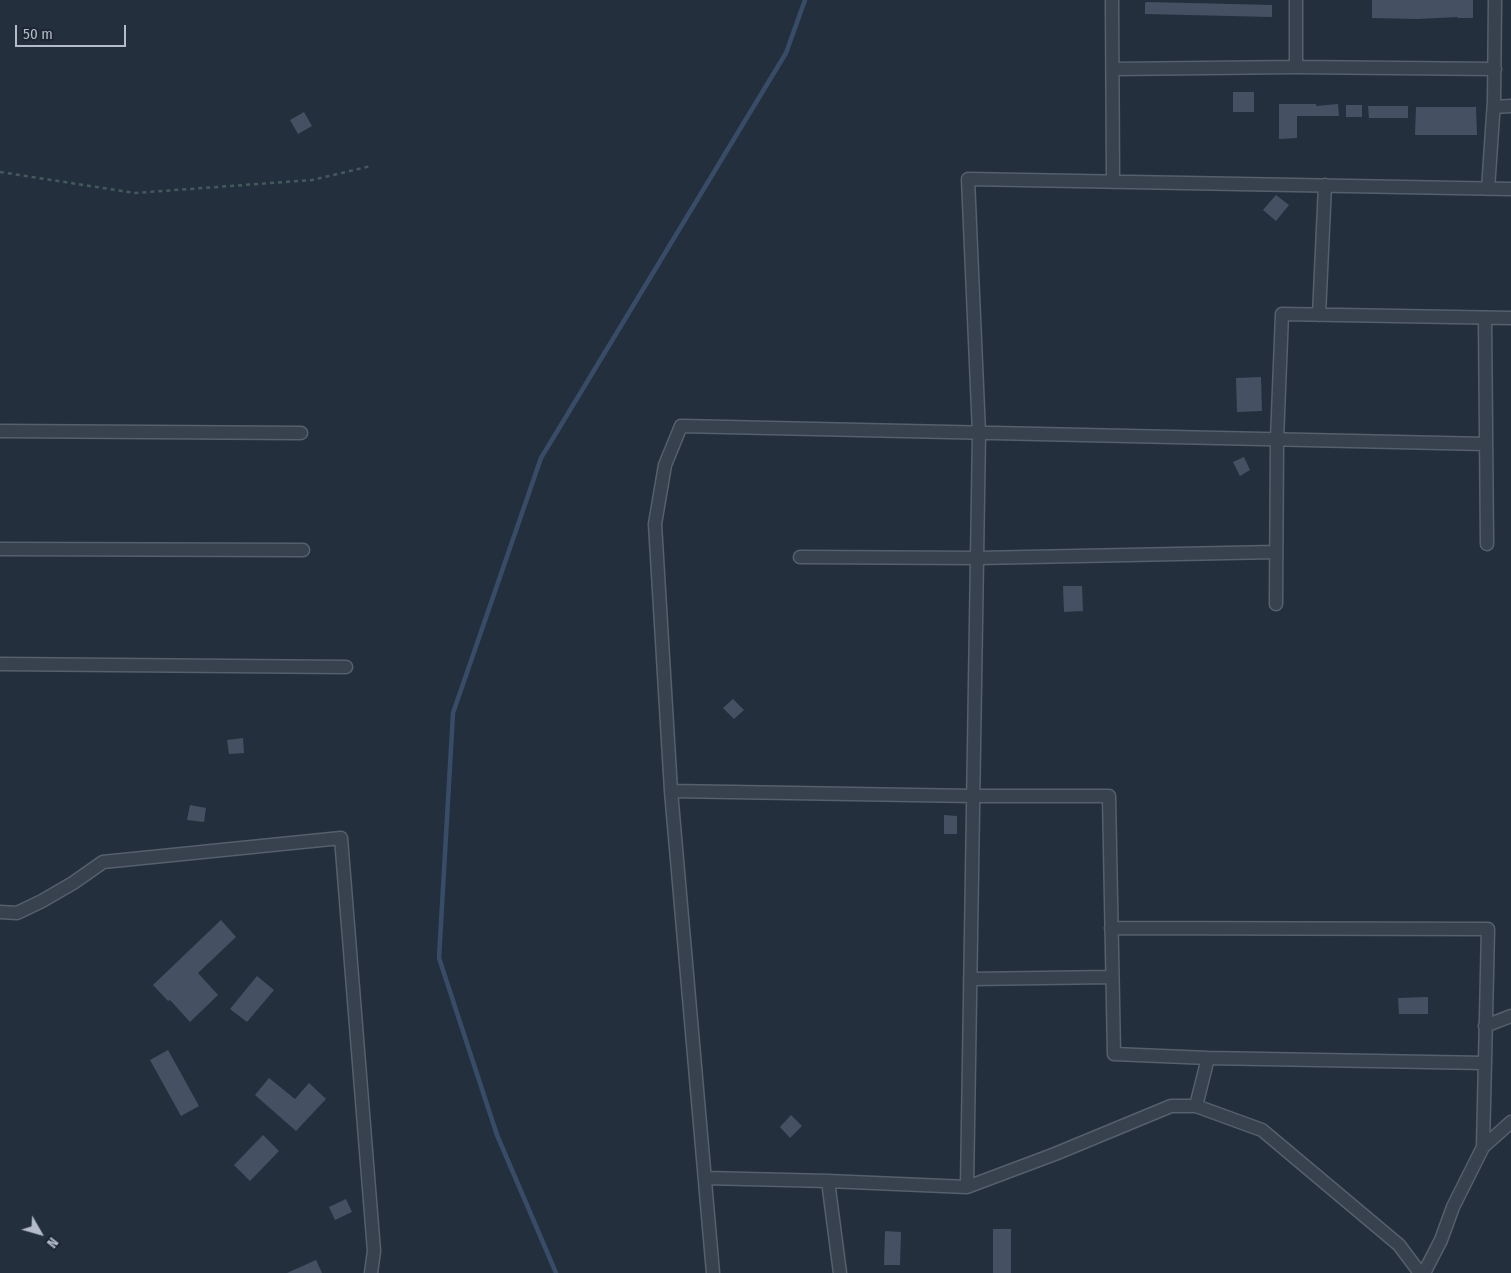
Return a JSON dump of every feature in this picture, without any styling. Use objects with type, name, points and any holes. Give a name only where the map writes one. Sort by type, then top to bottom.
[{"type":"street","points":[[1112,0],[1113,182]]},
{"type":"street","points":[[1296,0],[1296,67]]},
{"type":"street","points":[[1488,189],[1494,107],[1496,0]]},
{"type":"street","points":[[1112,69],[1296,67],[1495,69]]},
{"type":"street","points":[[1494,107],[1511,106]]},
{"type":"street","points":[[967,1188],[979,433],[968,179],[1511,189]]},
{"type":"street","points":[[1319,315],[1325,185]]},
{"type":"street","points":[[1276,604],[1277,440],[1282,314],[1511,318]]},
{"type":"street","points":[[1485,318],[1488,544]]},
{"type":"street","points":[[713,1273],[671,791],[655,524],[665,465],[681,426],[1486,444]]},
{"type":"street","points":[[0,431],[301,432]]},
{"type":"street","points":[[0,549],[303,550]]},
{"type":"street","points":[[800,557],[978,558],[1276,552]]},
{"type":"street","points":[[0,664],[346,667]]},
{"type":"street","points":[[671,791],[973,796],[1109,796],[1114,1054],[1208,1058],[1485,1062]]},
{"type":"street","points":[[0,912],[17,913],[42,901],[73,883],[103,862],[341,838],[374,1252],[371,1273]]},
{"type":"street","points":[[1111,928],[1488,929],[1483,1147]]},
{"type":"street","points":[[970,979],[1112,977]]},
{"type":"street","points":[[1486,1026],[1511,1016]]},
{"type":"street","points":[[1196,1106],[1208,1058]]},
{"type":"street","points":[[705,1178],[828,1181],[967,1188],[1171,1106],[1196,1106],[1262,1130],[1399,1245],[1420,1273]]},
{"type":"street","points":[[1424,1273],[1441,1240],[1453,1207],[1483,1147],[1511,1122]]},
{"type":"street","points":[[828,1181],[840,1273]]},
{"type":"path","points":[[0,172],[135,193],[312,180],[371,166]]},
{"type":"building","points":[[1372,0],[1473,0],[1473,18],[1372,18]]},
{"type":"building","points":[[1145,3],[1272,5],[1272,17],[1145,14]]},
{"type":"building","points":[[1233,92],[1254,92],[1254,112],[1233,112]]},
{"type":"building","points":[[1279,104],[1316,104],[1316,106],[1338,104],[1339,116],[1297,116],[1297,138],[1279,139]]},
{"type":"building","points":[[1346,105],[1362,105],[1362,117],[1346,117]]},
{"type":"building","points":[[1368,106],[1408,106],[1408,118],[1369,118]]},
{"type":"building","points":[[1416,107],[1476,107],[1477,135],[1415,135]]},
{"type":"building","points":[[304,112],[312,126],[298,134],[290,120]]},
{"type":"building","points":[[1276,195],[1289,205],[1276,221],[1263,210]]},
{"type":"building","points":[[1261,377],[1262,411],[1237,412],[1236,378]]},
{"type":"building","points":[[1244,457],[1250,470],[1240,476],[1233,462]]},
{"type":"building","points":[[1063,586],[1082,586],[1083,611],[1064,612]]},
{"type":"building","points":[[733,699],[744,710],[734,719],[723,708]]},
{"type":"building","points":[[243,738],[244,753],[229,754],[227,740]]},
{"type":"building","points":[[190,805],[206,808],[204,822],[187,820]]},
{"type":"building","points":[[944,815],[957,816],[957,834],[944,834]]},
{"type":"building","points":[[221,920],[236,937],[198,973],[218,995],[190,1022],[153,985]]},
{"type":"building","points":[[257,976],[274,990],[247,1022],[230,1009]]},
{"type":"building","points":[[1428,997],[1428,1014],[1399,1014],[1398,998]]},
{"type":"building","points":[[168,1050],[199,1106],[181,1116],[150,1060]]},
{"type":"building","points":[[269,1078],[295,1099],[309,1083],[326,1099],[296,1131],[255,1095]]},
{"type":"building","points":[[791,1115],[802,1126],[790,1138],[780,1127]]},
{"type":"building","points":[[263,1135],[279,1151],[250,1181],[234,1165]]},
{"type":"building","points":[[346,1199],[352,1212],[335,1220],[329,1207]]},
{"type":"building","points":[[993,1229],[1011,1229],[1011,1273],[993,1273]]},
{"type":"building","points":[[885,1231],[901,1232],[900,1265],[884,1265]]},
{"type":"building","points":[[316,1260],[322,1273],[287,1273]]},
{"type":"waterway","points":[[556,1273],[497,1135],[439,958],[453,713],[541,458],[786,53],[805,0]]}]
